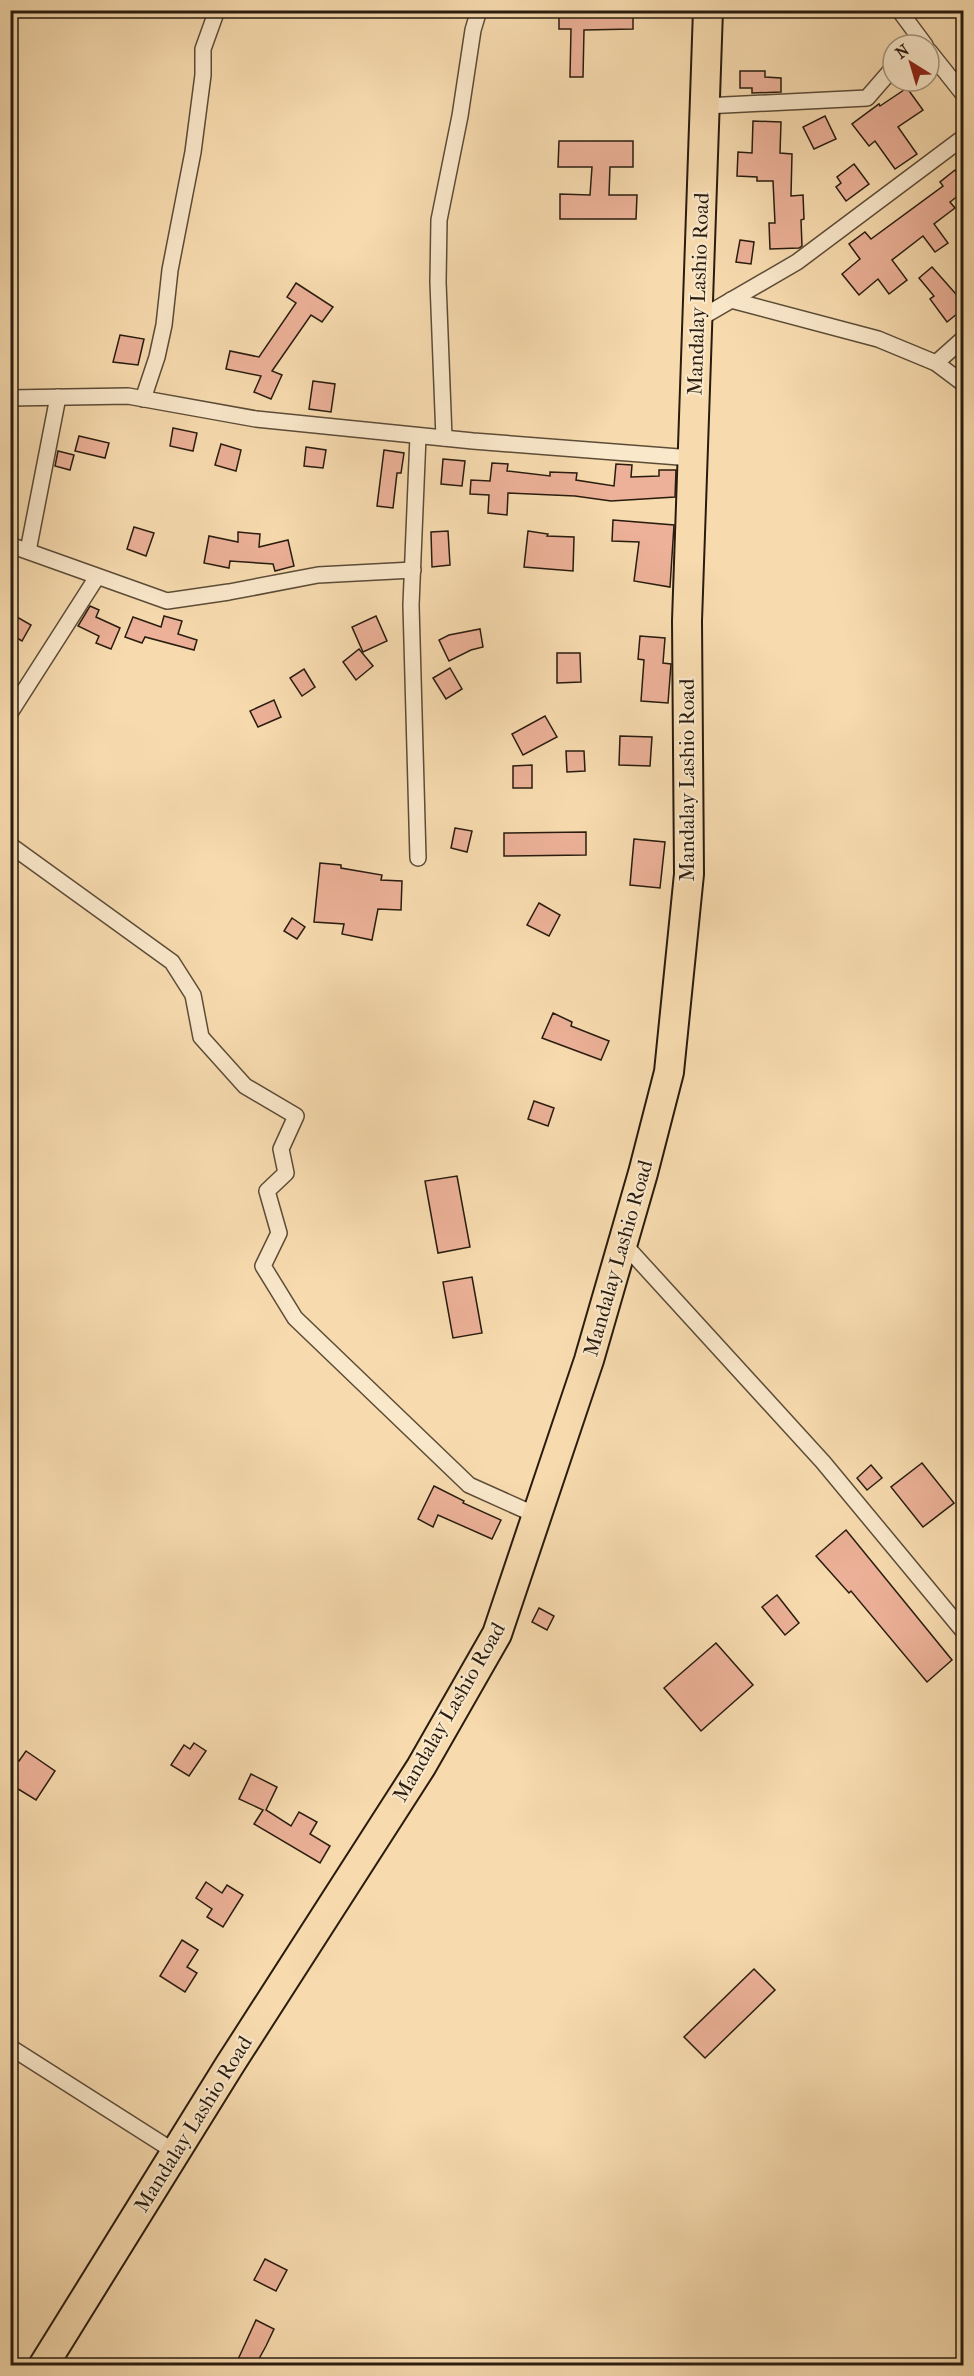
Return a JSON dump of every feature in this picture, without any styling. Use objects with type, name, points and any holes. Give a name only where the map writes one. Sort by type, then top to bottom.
[{"type":"highway","name":"Mandalay Lashio Road","points":[[43,2366],[175,2152],[421,1767],[497,1634],[589,1360],[623,1243],[669,1072],[689,874],[687,621],[708,10]]},
{"type":"street","points":[[143,399],[157,357],[164,325],[170,270],[193,152],[203,49],[217,10]]},
{"type":"street","points":[[444,438],[438,282],[439,220],[460,116],[473,30],[479,10]]},
{"type":"street","points":[[899,10],[913,33]]},
{"type":"street","points":[[941,67],[963,95]]},
{"type":"street","points":[[705,106],[867,98],[881,82]]},
{"type":"street","points":[[697,320],[797,262],[963,137]]},
{"type":"street","points":[[730,300],[878,339],[936,363],[963,384]]},
{"type":"street","points":[[936,363],[963,338]]},
{"type":"street","points":[[10,398],[128,396],[256,419],[692,459]]},
{"type":"street","points":[[28,551],[58,397]]},
{"type":"street","points":[[418,435],[411,605],[418,858]]},
{"type":"street","points":[[10,544],[167,601],[318,575],[413,570]]},
{"type":"street","points":[[10,714],[97,577]]},
{"type":"street","points":[[10,845],[172,962],[193,995],[201,1036],[245,1086],[296,1116],[281,1149],[286,1173],[267,1191],[279,1233],[263,1266],[295,1318],[469,1485],[538,1516]]},
{"type":"street","points":[[623,1243],[823,1462],[963,1632]]},
{"type":"street","points":[[10,2047],[175,2152]]},
{"type":"building","points":[[606,12],[633,12],[633,29],[584,30],[583,77],[570,77],[571,29],[559,29],[559,15],[606,14]]},
{"type":"building","points":[[740,71],[765,71],[765,77],[781,78],[781,92],[752,93],[752,88],[740,88]]},
{"type":"building","points":[[900,93],[911,93],[923,110],[898,127],[917,154],[895,169],[875,141],[869,146],[852,124],[879,104],[880,106]]},
{"type":"building","points":[[825,116],[836,139],[814,149],[803,127]]},
{"type":"building","points":[[753,121],[781,122],[780,153],[792,154],[791,196],[803,195],[802,246],[799,248],[770,249],[769,223],[775,223],[773,181],[757,181],[757,177],[737,176],[738,152],[752,153]]},
{"type":"building","points":[[559,141],[633,141],[633,167],[610,167],[609,195],[637,195],[636,219],[560,219],[560,194],[590,195],[592,167],[558,167]]},
{"type":"building","points":[[854,164],[869,184],[846,201],[836,187],[841,183],[837,177]]},
{"type":"building","points":[[955,170],[963,181],[963,192],[950,202],[955,208],[934,224],[948,243],[935,252],[923,236],[892,260],[907,280],[889,294],[878,279],[859,295],[842,274],[860,259],[849,244],[865,232],[871,239],[943,186],[940,182]]},
{"type":"building","points":[[740,240],[754,242],[751,264],[736,262]]},
{"type":"building","points":[[932,267],[963,302],[963,309],[947,322],[930,299],[934,296],[919,278]]},
{"type":"building","points":[[296,283],[333,307],[322,322],[311,315],[272,371],[282,375],[271,399],[254,392],[261,376],[226,369],[230,351],[259,357],[296,303],[287,297]]},
{"type":"building","points":[[120,335],[144,339],[138,365],[113,362]]},
{"type":"building","points":[[313,381],[335,384],[331,412],[309,409]]},
{"type":"building","points":[[173,428],[197,433],[193,451],[170,446]]},
{"type":"building","points":[[79,436],[109,443],[105,458],[75,451]]},
{"type":"building","points":[[221,444],[241,450],[236,471],[215,465]]},
{"type":"building","points":[[306,447],[326,450],[323,468],[304,466]]},
{"type":"building","points":[[384,450],[404,453],[401,473],[397,473],[393,508],[377,506]]},
{"type":"building","points":[[58,451],[74,455],[70,470],[55,466]]},
{"type":"building","points":[[443,459],[465,461],[462,486],[441,484]]},
{"type":"building","points":[[492,463],[508,464],[507,471],[550,476],[550,472],[577,473],[576,480],[614,486],[616,464],[632,465],[631,477],[659,476],[659,470],[676,470],[675,497],[611,501],[575,496],[508,493],[507,515],[488,513],[489,495],[470,494],[471,480],[490,481]]},
{"type":"building","points":[[613,520],[674,525],[670,587],[634,581],[639,542],[612,541]]},
{"type":"building","points":[[134,527],[154,533],[146,556],[127,549]]},
{"type":"building","points":[[448,531],[450,565],[432,567],[431,532]]},
{"type":"building","points":[[528,531],[548,534],[547,536],[574,537],[573,571],[524,567]]},
{"type":"building","points":[[238,532],[260,534],[259,547],[288,540],[294,566],[275,571],[273,564],[230,561],[229,568],[204,563],[209,536],[238,542]]},
{"type":"building","points":[[90,606],[99,610],[96,617],[120,628],[111,649],[96,643],[99,636],[78,626]]},
{"type":"building","points":[[10,613],[31,625],[22,641],[10,634]]},
{"type":"building","points":[[164,616],[182,621],[178,634],[197,640],[194,650],[145,637],[142,643],[125,637],[133,617],[161,627]]},
{"type":"building","points":[[376,616],[387,641],[363,652],[352,627]]},
{"type":"building","points":[[480,629],[483,647],[449,661],[439,640],[449,635]]},
{"type":"building","points":[[640,636],[665,638],[663,663],[671,664],[668,703],[641,701],[644,660],[638,659]]},
{"type":"building","points":[[359,649],[373,666],[356,680],[343,662]]},
{"type":"building","points":[[557,653],[580,653],[581,682],[557,683]]},
{"type":"building","points":[[450,668],[462,689],[446,699],[433,678]]},
{"type":"building","points":[[304,669],[315,687],[302,696],[290,678]]},
{"type":"building","points":[[274,700],[281,717],[258,727],[250,711]]},
{"type":"building","points":[[545,716],[557,737],[523,755],[512,734]]},
{"type":"building","points":[[620,736],[652,737],[650,766],[619,765]]},
{"type":"building","points":[[566,751],[584,751],[585,771],[567,772]]},
{"type":"building","points":[[532,765],[532,788],[513,788],[513,766]]},
{"type":"building","points":[[455,828],[472,831],[467,852],[451,848]]},
{"type":"building","points":[[586,832],[586,855],[504,856],[504,833]]},
{"type":"building","points":[[634,839],[665,842],[660,888],[630,885]]},
{"type":"building","points":[[320,863],[341,865],[341,868],[382,875],[381,880],[402,881],[401,910],[378,909],[372,940],[342,934],[344,924],[314,922]]},
{"type":"building","points":[[539,903],[560,915],[549,936],[527,925]]},
{"type":"building","points":[[292,918],[305,927],[297,939],[284,931]]},
{"type":"building","points":[[553,1013],[572,1022],[571,1026],[609,1041],[601,1060],[542,1038]]},
{"type":"building","points":[[534,1101],[554,1108],[548,1126],[528,1119]]},
{"type":"building","points":[[457,1176],[470,1247],[438,1253],[425,1181]]},
{"type":"building","points":[[472,1277],[482,1333],[453,1338],[443,1282]]},
{"type":"building","points":[[922,1463],[954,1503],[923,1527],[891,1487]]},
{"type":"building","points":[[871,1465],[882,1478],[867,1490],[857,1478]]},
{"type":"building","points":[[434,1486],[464,1501],[463,1503],[501,1520],[492,1539],[438,1515],[433,1527],[418,1519]]},
{"type":"building","points":[[846,1530],[952,1660],[927,1682],[851,1591],[849,1593],[816,1556]]},
{"type":"building","points":[[777,1595],[799,1623],[785,1635],[762,1607]]},
{"type":"building","points":[[539,1608],[554,1616],[547,1630],[532,1622]]},
{"type":"building","points":[[716,1643],[753,1685],[701,1731],[664,1688]]},
{"type":"building","points":[[194,1743],[206,1751],[189,1776],[171,1765],[184,1745],[190,1749]]},
{"type":"building","points":[[26,1751],[55,1771],[36,1800],[10,1784],[10,1755],[19,1761]]},
{"type":"building","points":[[251,1774],[277,1787],[266,1810],[291,1826],[299,1812],[317,1822],[310,1834],[330,1846],[320,1863],[254,1824],[263,1810],[239,1799]]},
{"type":"building","points":[[206,1882],[222,1893],[227,1885],[243,1895],[223,1927],[207,1917],[212,1909],[196,1898]]},
{"type":"building","points":[[182,1940],[198,1950],[187,1967],[197,1973],[185,1992],[160,1976]]},
{"type":"building","points":[[754,1969],[775,1990],[705,2058],[684,2037]]},
{"type":"building","points":[[265,2259],[287,2270],[276,2291],[254,2280]]},
{"type":"building","points":[[256,2320],[274,2329],[255,2366],[235,2366]]}]
